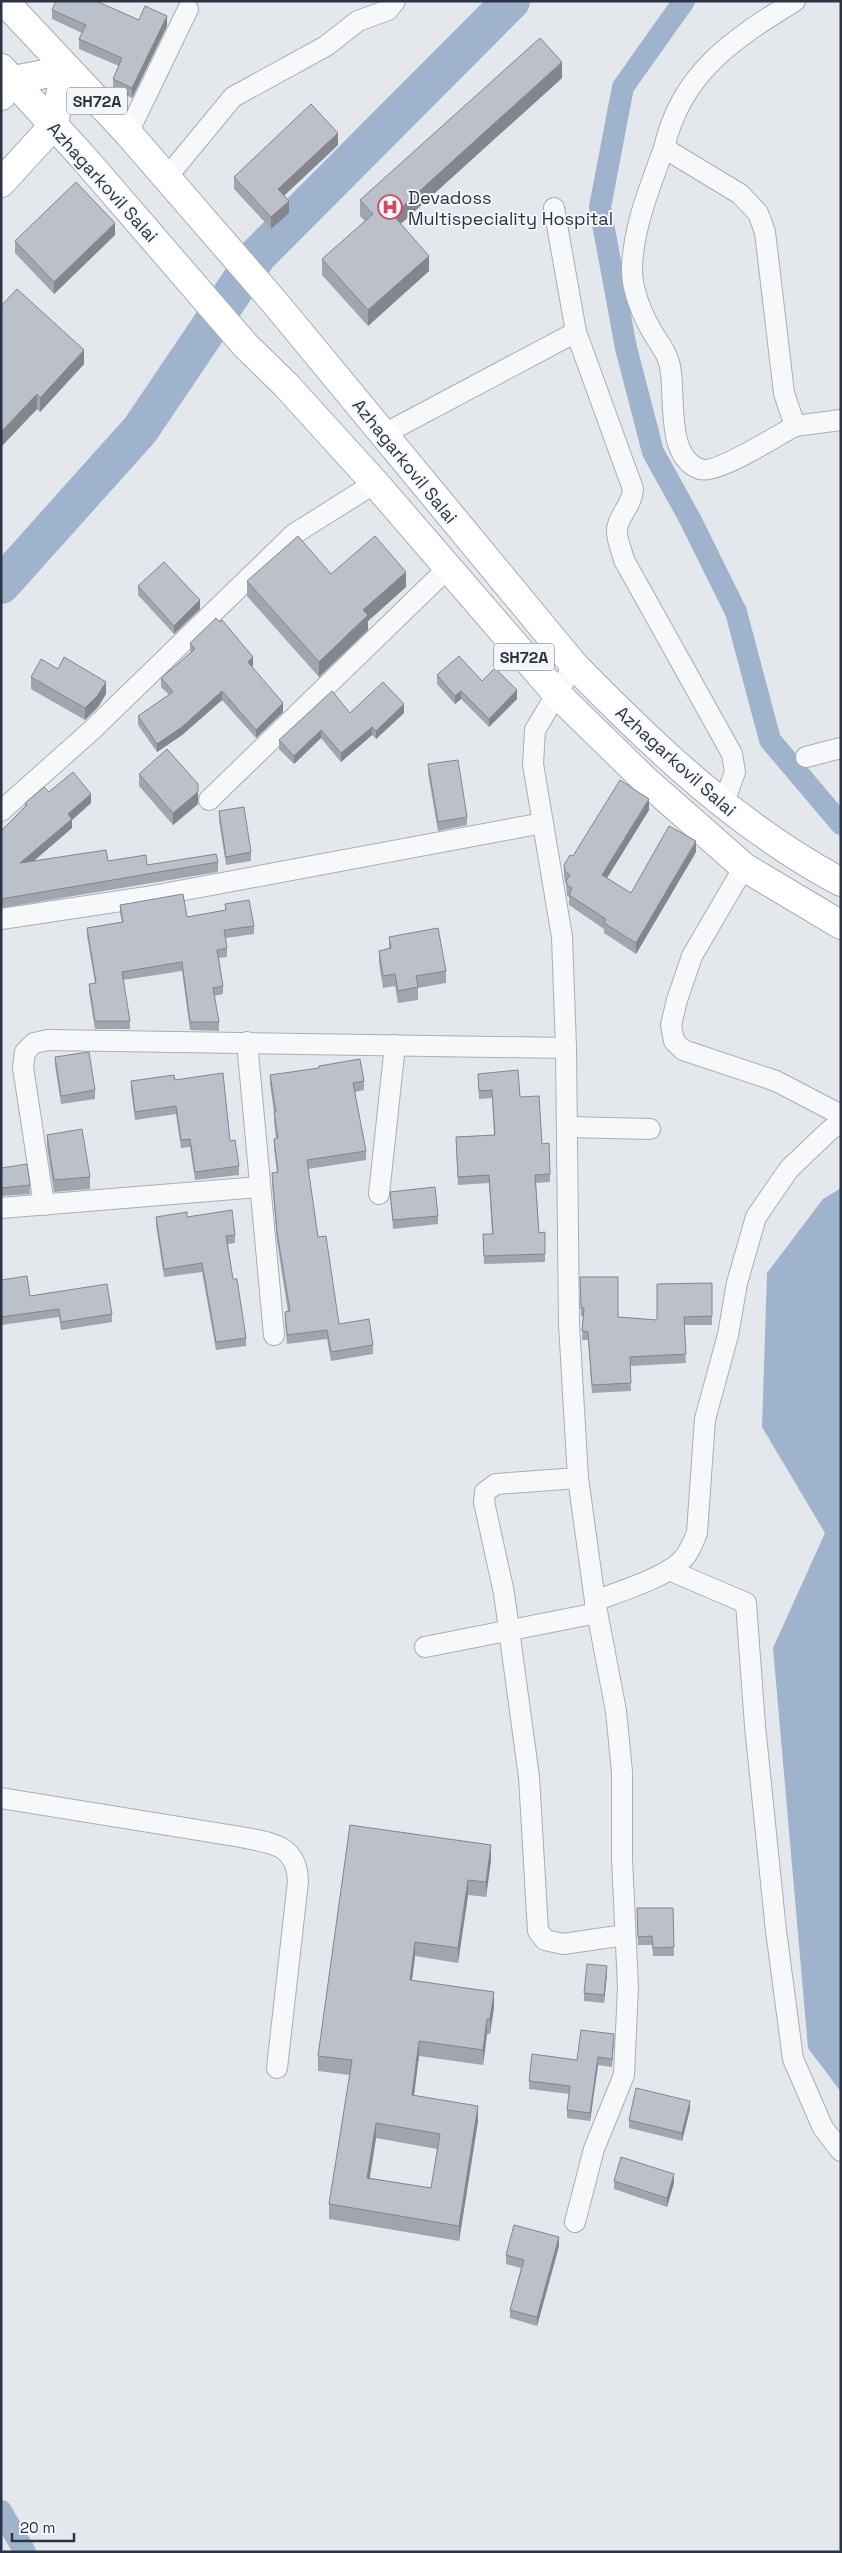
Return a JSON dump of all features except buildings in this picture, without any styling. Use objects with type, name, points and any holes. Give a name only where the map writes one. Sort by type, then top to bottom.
[{"type":"main road","name":"Azhagarkovil Salai","points":[[4,1],[66,70],[128,133],[276,304],[574,666],[628,720],[723,805],[763,835],[841,882]]},
{"type":"main road","points":[[1,183],[53,126],[66,70],[5,81]]},
{"type":"main road","name":"Azhagarkovil Salai","points":[[5,81],[82,156],[246,346],[286,385],[375,482],[447,569],[557,694],[644,779],[744,867],[841,925]]},
{"type":"street","points":[[167,177],[233,97],[326,46],[358,21],[388,10],[395,1]]},
{"type":"street","points":[[795,1],[755,25],[708,62],[678,106],[640,216],[632,269],[635,293],[670,366],[674,426],[679,447],[687,461],[701,470],[713,469],[732,461],[795,426],[841,420]]},
{"type":"street","points":[[128,133],[188,9]]},
{"type":"street","points":[[664,148],[740,194],[758,213],[765,232],[784,393],[795,426]]},
{"type":"street","points":[[554,208],[576,332],[633,489],[629,507],[617,529],[624,560],[735,762],[735,772],[723,805]]},
{"type":"street","points":[[384,434],[576,332]]},
{"type":"street","points":[[1,811],[92,730],[294,534],[375,482]]},
{"type":"street","points":[[209,800],[447,569]]},
{"type":"street","points":[[574,666],[535,730],[533,764],[562,937],[566,1048],[569,1324],[578,1478],[596,1607],[616,1711],[622,1772],[625,1934],[628,1987],[624,2075],[594,2149],[576,2222]]},
{"type":"street","points":[[806,757],[841,748]]},
{"type":"street","points":[[1,919],[146,897],[543,823]]},
{"type":"street","points":[[744,867],[692,956],[677,1000],[671,1025],[674,1041],[682,1050],[776,1081],[841,1115]]},
{"type":"street","points":[[44,1205],[23,1067],[24,1052],[34,1043],[48,1040],[566,1048]]},
{"type":"street","points":[[247,1042],[274,1335]]},
{"type":"street","points":[[379,1194],[395,1045]]},
{"type":"street","points":[[425,1647],[509,1632],[596,1607],[670,1570],[682,1560],[697,1534],[705,1419],[728,1336],[737,1283],[756,1217],[789,1168],[841,1122]]},
{"type":"street","points":[[566,1127],[650,1129]]},
{"type":"street","points":[[1,1208],[260,1187]]},
{"type":"street","points":[[578,1478],[496,1484],[485,1492],[484,1502],[499,1565],[529,1777],[538,1931],[545,1940],[563,1944],[625,1934]]},
{"type":"street","points":[[670,1570],[746,1603],[754,1726],[775,1921],[793,2059],[823,2128],[841,2151]]},
{"type":"street","points":[[1,1798],[241,1837],[274,1844],[290,1853],[298,1866],[298,1881],[278,2068]]},
{"type":"water","points":[[841,1188],[841,2092],[808,2048],[773,1648],[825,1533],[762,1427],[767,1273],[823,1199]]},
{"type":"waterway","points":[[1,585],[140,430],[258,255],[511,1]]},
{"type":"waterway","points":[[684,1],[623,87],[600,207],[626,348],[653,452],[690,519],[736,612],[770,740],[841,824]]},
{"type":"waterway","points":[[1,2511],[25,2552]]},
{"type":"place","name":"Devadoss Multispeciality Hospital","points":[[390,207]]}]
